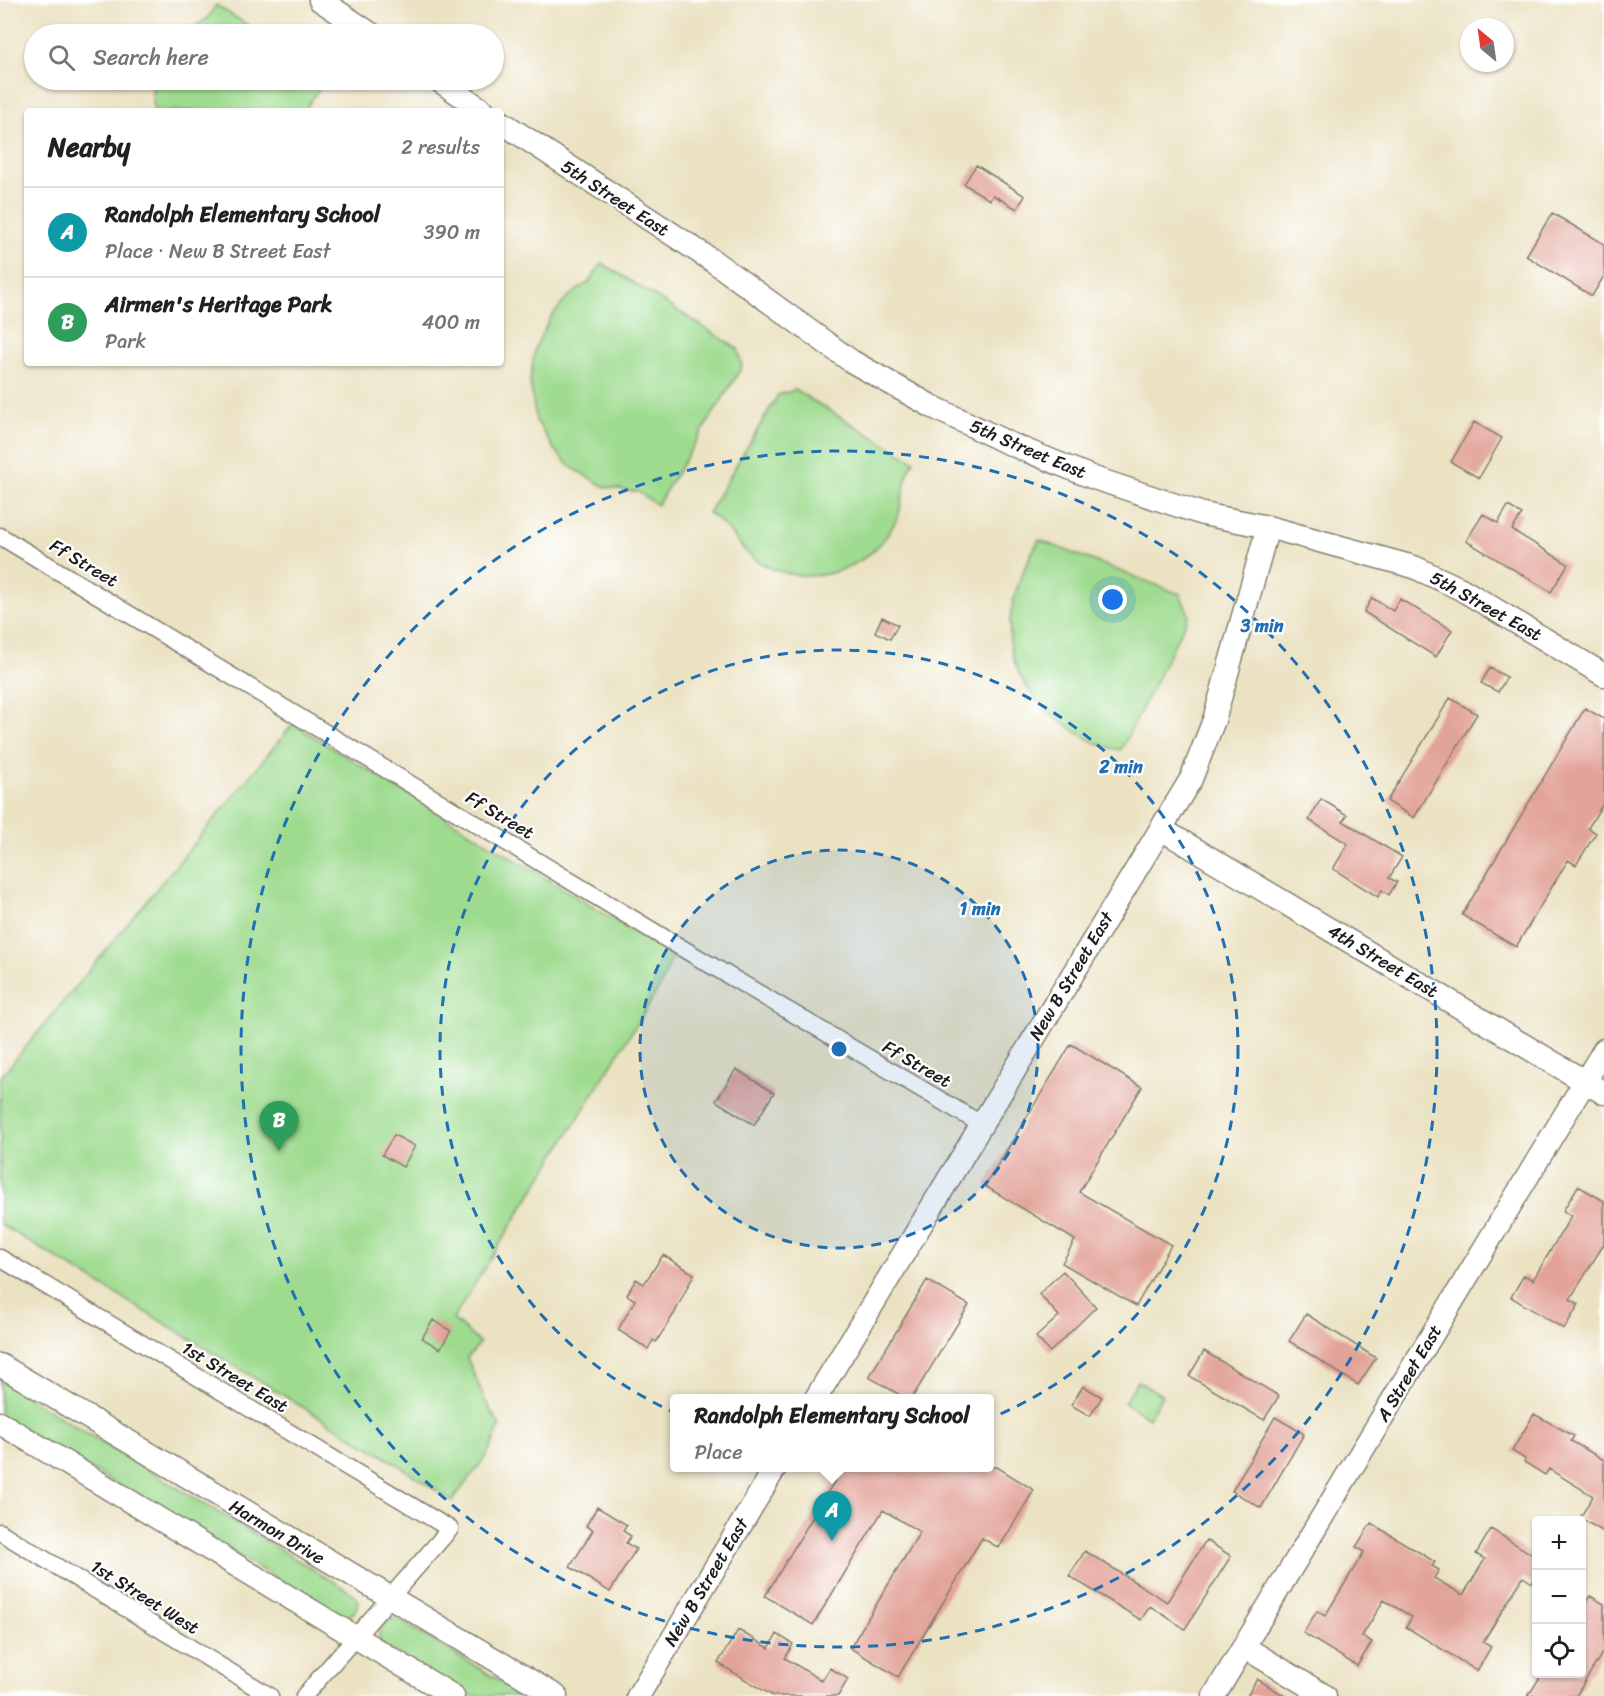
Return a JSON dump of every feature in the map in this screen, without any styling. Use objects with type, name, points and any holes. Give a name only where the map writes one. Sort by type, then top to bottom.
[{"type":"street","points":[[320,0],[356,24]]},
{"type":"street","points":[[453,90],[480,108]]},
{"type":"street","name":"5th Street East","points":[[504,124],[712,261],[792,321],[851,361],[931,406],[1008,443],[1094,478],[1203,514],[1268,527],[1414,567],[1476,597],[1604,675]]},
{"type":"street","name":"New B Street East","points":[[818,1394],[1191,779],[1214,720],[1268,527]]},
{"type":"street","name":"Ff Street","points":[[0,536],[663,937],[981,1124]]},
{"type":"street","name":"4th Street East","points":[[1161,829],[1594,1087]]},
{"type":"street","name":"A Street East","points":[[1214,1696],[1594,1087],[1604,1050]]},
{"type":"street","name":"1st Street East","points":[[0,1258],[450,1528],[390,1599]]},
{"type":"street","name":"Harmon Drive","points":[[0,1365],[556,1696]]},
{"type":"street","points":[[0,1424],[453,1696]]},
{"type":"street","name":"New B Street East","points":[[638,1696],[772,1472]]},
{"type":"street","name":"1st Street West","points":[[0,1532],[270,1696]]},
{"type":"street","points":[[304,1696],[390,1599]]},
{"type":"street","points":[[1244,1647],[1325,1696]]},
{"type":"green space","points":[[216,5],[246,24],[198,24],[207,19]]},
{"type":"green space","points":[[153,90],[318,90],[306,108],[154,108]]},
{"type":"green space","points":[[602,263],[738,349],[742,367],[657,505],[638,492],[605,487],[569,466],[554,449],[536,420],[530,382],[535,348],[551,317],[569,296],[589,282]]},
{"type":"green space","points":[[795,390],[914,461],[907,475],[897,518],[887,536],[873,551],[857,562],[820,575],[800,575],[780,571],[761,563],[746,552],[723,524],[708,513],[778,395]]},
{"type":"green space","points":[[1039,540],[1180,594],[1189,615],[1121,750],[1088,739],[1059,720],[1038,701],[1023,680],[1014,659],[1010,636],[1011,613],[1026,564]]},
{"type":"green space","points":[[293,724],[673,956],[661,985],[453,1319],[480,1343],[467,1358],[486,1402],[500,1426],[487,1455],[452,1501],[392,1461],[0,1224],[0,1078]]},
{"type":"green space","points":[[0,1381],[352,1593],[358,1601],[356,1610],[346,1619],[0,1416]]},
{"type":"green space","points":[[1137,1381],[1162,1395],[1149,1418],[1124,1403]]},
{"type":"green space","points":[[391,1619],[399,1620],[525,1696],[467,1696],[384,1646],[379,1638],[379,1630]]},
{"type":"building","points":[[976,165],[1025,196],[1017,209],[993,195],[990,200],[964,184]]},
{"type":"building","points":[[1552,213],[1604,244],[1604,276],[1592,296],[1526,256]]},
{"type":"building","points":[[1474,422],[1502,438],[1479,478],[1451,462]]},
{"type":"building","points":[[1508,506],[1522,514],[1512,530],[1568,564],[1551,592],[1466,541],[1483,514],[1498,523]]},
{"type":"building","points":[[1372,598],[1393,611],[1400,599],[1452,630],[1436,657],[1364,612]]},
{"type":"building","points":[[882,617],[898,625],[890,639],[875,632]]},
{"type":"building","points":[[1490,668],[1507,677],[1498,692],[1481,683]]},
{"type":"building","points":[[1450,698],[1477,714],[1414,818],[1387,801]]},
{"type":"building","points":[[1585,708],[1604,719],[1604,802],[1588,828],[1596,833],[1576,865],[1568,860],[1516,947],[1462,915]]},
{"type":"building","points":[[1321,799],[1347,815],[1343,821],[1402,857],[1389,878],[1397,882],[1389,895],[1382,890],[1378,897],[1333,869],[1348,844],[1309,820]]},
{"type":"building","points":[[1071,1044],[1142,1087],[1079,1192],[1171,1245],[1136,1306],[1062,1263],[1075,1240],[985,1186]]},
{"type":"building","points":[[736,1069],[774,1093],[754,1125],[716,1101]]},
{"type":"building","points":[[394,1135],[415,1146],[403,1167],[382,1155]]},
{"type":"building","points":[[1578,1186],[1604,1201],[1604,1244],[1570,1299],[1579,1304],[1564,1329],[1511,1297],[1524,1275],[1533,1280],[1571,1216],[1563,1211]]},
{"type":"building","points":[[663,1255],[694,1274],[674,1314],[656,1342],[653,1340],[648,1349],[618,1330],[635,1300],[627,1295],[636,1279],[644,1284]]},
{"type":"building","points":[[1063,1271],[1096,1307],[1050,1352],[1036,1337],[1059,1316],[1039,1294]]},
{"type":"building","points":[[927,1280],[969,1305],[914,1394],[898,1394],[869,1377]]},
{"type":"building","points":[[1306,1314],[1376,1358],[1358,1385],[1289,1341]]},
{"type":"building","points":[[433,1320],[451,1331],[440,1349],[422,1338]]},
{"type":"building","points":[[1204,1351],[1279,1396],[1264,1420],[1189,1376]]},
{"type":"building","points":[[1083,1386],[1102,1397],[1090,1416],[1071,1405]]},
{"type":"building","points":[[1534,1414],[1574,1436],[1571,1441],[1604,1460],[1604,1532],[1586,1522],[1586,1516],[1581,1516],[1593,1496],[1549,1469],[1545,1475],[1524,1462],[1525,1459],[1512,1451]]},
{"type":"building","points":[[1275,1417],[1304,1434],[1261,1508],[1232,1491]]},
{"type":"building","points":[[994,1467],[997,1467],[1034,1490],[999,1548],[982,1538],[898,1677],[850,1648],[920,1532],[883,1510],[813,1625],[765,1596],[840,1472],[994,1472]]},
{"type":"building","points":[[597,1507],[627,1525],[623,1531],[631,1536],[626,1543],[636,1549],[610,1592],[570,1567],[593,1530],[586,1526]]},
{"type":"building","points":[[1371,1523],[1435,1562],[1432,1566],[1439,1570],[1434,1578],[1463,1595],[1485,1559],[1476,1554],[1491,1529],[1532,1555],[1532,1583],[1523,1577],[1483,1642],[1491,1647],[1477,1671],[1406,1627],[1412,1617],[1384,1600],[1362,1636],[1372,1642],[1357,1666],[1303,1633],[1317,1611],[1325,1616],[1364,1552],[1356,1547]]},
{"type":"building","points":[[1206,1540],[1231,1556],[1185,1629],[1150,1606],[1141,1620],[1069,1576],[1085,1551],[1167,1602]]},
{"type":"building","points":[[1590,1596],[1604,1604],[1604,1650],[1576,1696],[1528,1696],[1539,1678],[1586,1678],[1586,1602]]},
{"type":"building","points":[[738,1630],[769,1648],[777,1634],[793,1644],[785,1658],[822,1681],[830,1668],[848,1679],[838,1696],[773,1696],[718,1663]]},
{"type":"building","points":[[1257,1679],[1285,1696],[1247,1696]]},
{"type":"place","name":"Airmen's Heritage Park","points":[[279,1151]]},
{"type":"place","name":"Randolph Elementary School","points":[[832,1541]]}]
